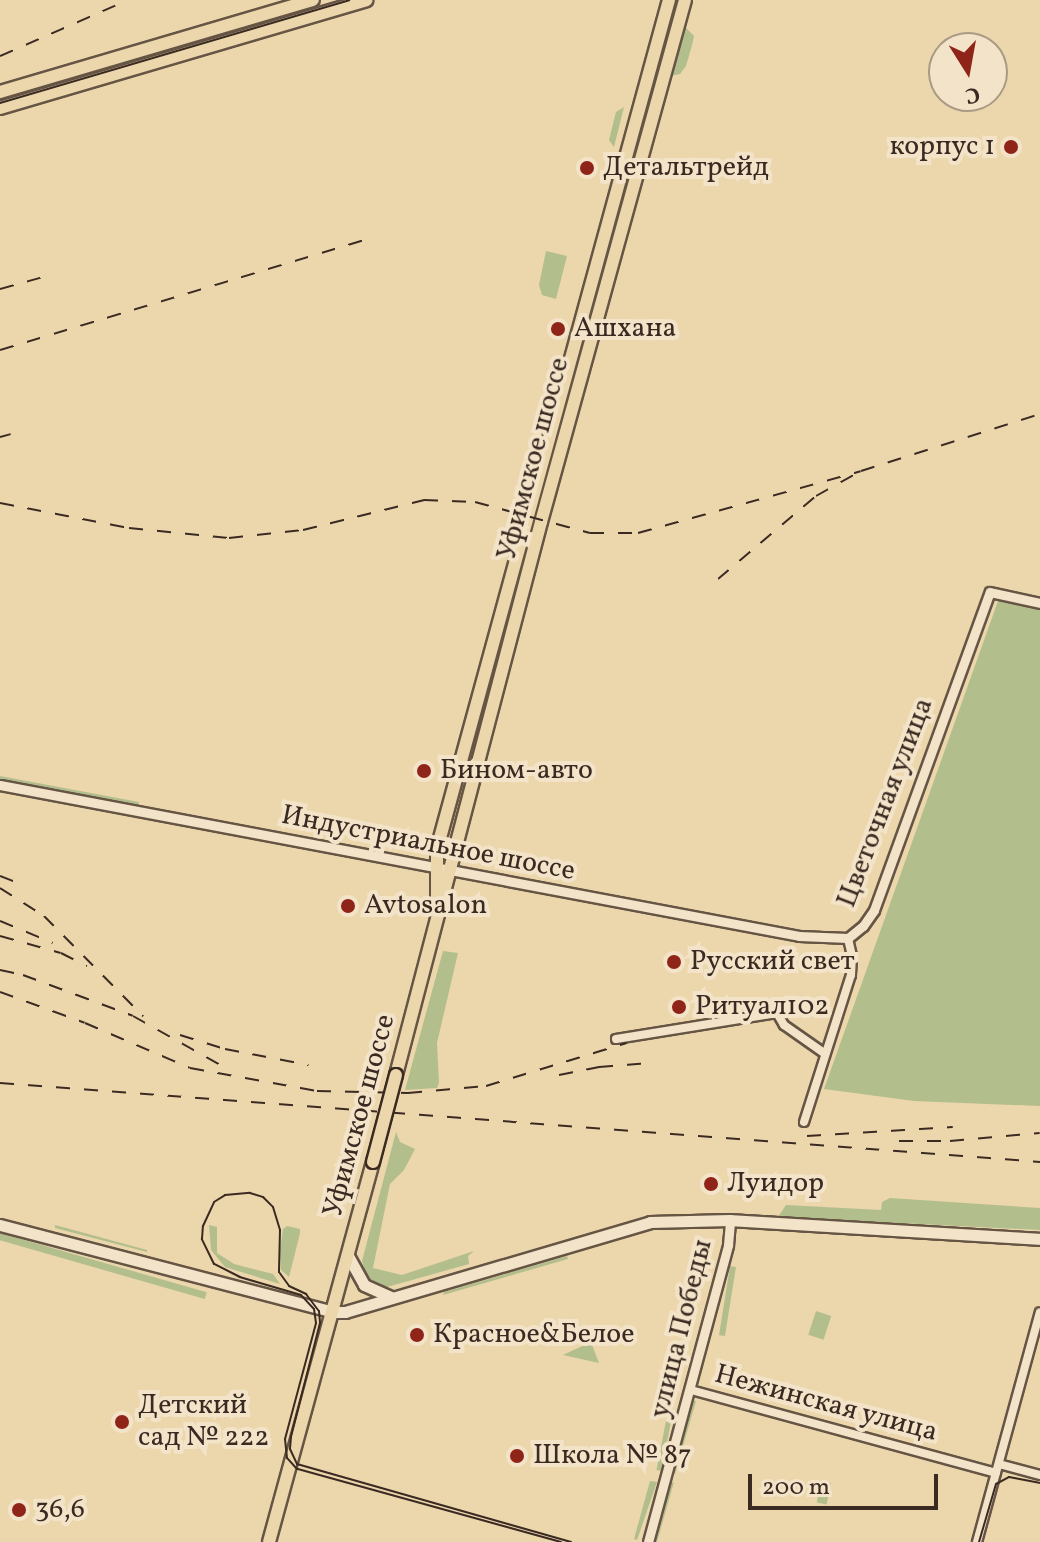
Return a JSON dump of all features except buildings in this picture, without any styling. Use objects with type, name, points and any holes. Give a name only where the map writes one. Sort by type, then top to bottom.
[{"type":"main road","points":[[0,92],[313,0]]},
{"type":"main road","points":[[0,108],[366,0]]},
{"type":"main road","name":"Уфимское шоссе","points":[[444,870],[441,834],[669,0]]},
{"type":"main road","name":"Уфимское шоссе","points":[[269,1542],[435,933],[444,870],[685,0]]},
{"type":"main road","points":[[0,1225],[333,1312],[345,1312],[650,1222],[730,1220],[1040,1239]]},
{"type":"main road","points":[[347,1254],[364,1285],[391,1297]]},
{"type":"street","name":"Цветочная улица","points":[[804,1122],[851,975],[852,956],[848,938],[863,926],[874,910],[990,592],[1040,603]]},
{"type":"street","name":"Индустриальное шоссе","points":[[0,785],[799,936],[848,938]]},
{"type":"street","points":[[616,1039],[777,1013],[784,1025],[824,1053]]},
{"type":"street","name":"улица Победы","points":[[648,1542],[728,1245],[730,1220]]},
{"type":"street","points":[[977,1542],[1040,1312]]},
{"type":"street","name":"Нежинская улица","points":[[691,1390],[998,1468],[1040,1475]]},
{"type":"green space","points":[[684,26],[694,36],[692,45],[686,66],[680,74],[670,76]]},
{"type":"green space","points":[[624,107],[614,147],[609,140],[616,112]]},
{"type":"green space","points":[[546,251],[567,256],[556,299],[542,295],[539,285]]},
{"type":"green space","points":[[1011,600],[1040,609],[1040,1106],[914,1101],[824,1089],[998,601]]},
{"type":"green space","points":[[0,776],[139,802],[138,806],[0,779]]},
{"type":"green space","points":[[443,951],[458,953],[437,1043],[439,1083],[437,1088],[405,1090]]},
{"type":"green space","points":[[396,1132],[400,1142],[415,1149],[404,1170],[390,1184],[373,1268],[402,1275],[474,1251],[468,1256],[469,1264],[380,1289],[366,1275],[362,1261]]},
{"type":"green space","points":[[890,1198],[1040,1208],[1040,1230],[778,1217],[786,1205],[881,1210],[882,1202]]},
{"type":"green space","points":[[55,1225],[147,1250],[147,1252],[55,1228]]},
{"type":"green space","points":[[209,1225],[217,1227],[217,1253],[234,1264],[273,1274],[280,1284],[225,1267],[211,1250]]},
{"type":"green space","points":[[287,1226],[300,1229],[289,1277],[281,1270],[280,1251],[283,1229]]},
{"type":"green space","points":[[0,1233],[207,1292],[205,1299],[0,1240]]},
{"type":"green space","points":[[567,1256],[568,1259],[443,1295],[444,1292]]},
{"type":"green space","points":[[730,1266],[736,1267],[725,1336],[719,1335]]},
{"type":"green space","points":[[816,1311],[831,1316],[823,1340],[808,1335]]},
{"type":"green space","points":[[591,1342],[599,1363],[563,1355]]},
{"type":"green space","points":[[690,1399],[696,1401],[675,1474],[670,1473],[680,1438],[684,1436]]},
{"type":"green space","points":[[666,1421],[671,1422],[661,1471],[656,1470]]},
{"type":"green space","points":[[650,1481],[657,1482],[637,1540],[634,1539]]},
{"type":"green space","points":[[821,1481],[831,1483],[827,1505],[817,1503]]},
{"type":"green space","points":[[674,1482],[657,1542],[652,1542],[667,1485]]},
{"type":"tram line","points":[[0,103],[349,0]]},
{"type":"tram line","points":[[561,1542],[297,1469],[287,1458],[285,1439],[316,1323],[314,1309],[301,1295],[240,1277],[214,1264],[202,1239],[203,1226],[214,1202],[225,1195],[250,1193],[263,1197],[273,1207],[280,1230],[279,1272],[289,1286],[306,1294],[319,1311],[320,1323],[291,1437],[290,1449],[297,1464],[571,1542]]},
{"type":"tram line","points":[[979,1542],[996,1484],[1009,1477],[1040,1483]]},
{"type":"railway","points":[[0,56],[128,0]]},
{"type":"railway","points":[[0,350],[368,239]]},
{"type":"railway","points":[[0,289],[47,276]]},
{"type":"railway","points":[[718,579],[816,496],[861,471],[1040,414]]},
{"type":"railway","points":[[0,437],[11,434]]},
{"type":"railway","points":[[0,503],[129,528],[229,538],[303,530],[424,500],[475,502],[590,533],[638,533],[861,471]]},
{"type":"railway","points":[[0,876],[18,883]]},
{"type":"railway","points":[[0,888],[44,916],[143,1016]]},
{"type":"railway","points":[[0,921],[53,943]]},
{"type":"railway","points":[[0,936],[61,953],[87,966]]},
{"type":"railway","points":[[0,970],[23,975],[133,1016],[224,1067]]},
{"type":"railway","points":[[0,992],[85,1023],[190,1068],[317,1091],[408,1093],[486,1086],[627,1043]]},
{"type":"railway","points":[[180,1035],[225,1049],[308,1065]]},
{"type":"railway","points":[[559,1075],[599,1067],[650,1063]]},
{"type":"railway","points":[[0,1083],[1040,1162]]},
{"type":"railway","points":[[807,1136],[953,1127]]},
{"type":"railway","points":[[899,1141],[950,1141],[1040,1133]]},
{"type":"place","name":"корпус 1","points":[[1011,147]]},
{"type":"place","name":"Детальтрейд","points":[[587,168]]},
{"type":"place","name":"Ашхана","points":[[558,329]]},
{"type":"place","name":"Бином-авто","points":[[424,771]]},
{"type":"place","name":"Avtosalon","points":[[348,906]]},
{"type":"place","name":"Русский свет","points":[[674,962]]},
{"type":"place","name":"Ритуал102","points":[[679,1007]]},
{"type":"place","name":"Луидор","points":[[711,1184]]},
{"type":"place","name":"Красное&Белое","points":[[417,1335]]},
{"type":"place","name":"Детский сад № 222","points":[[122,1422]]},
{"type":"place","name":"Школа № 87","points":[[517,1456]]},
{"type":"place","name":"36,6","points":[[19,1510]]}]
